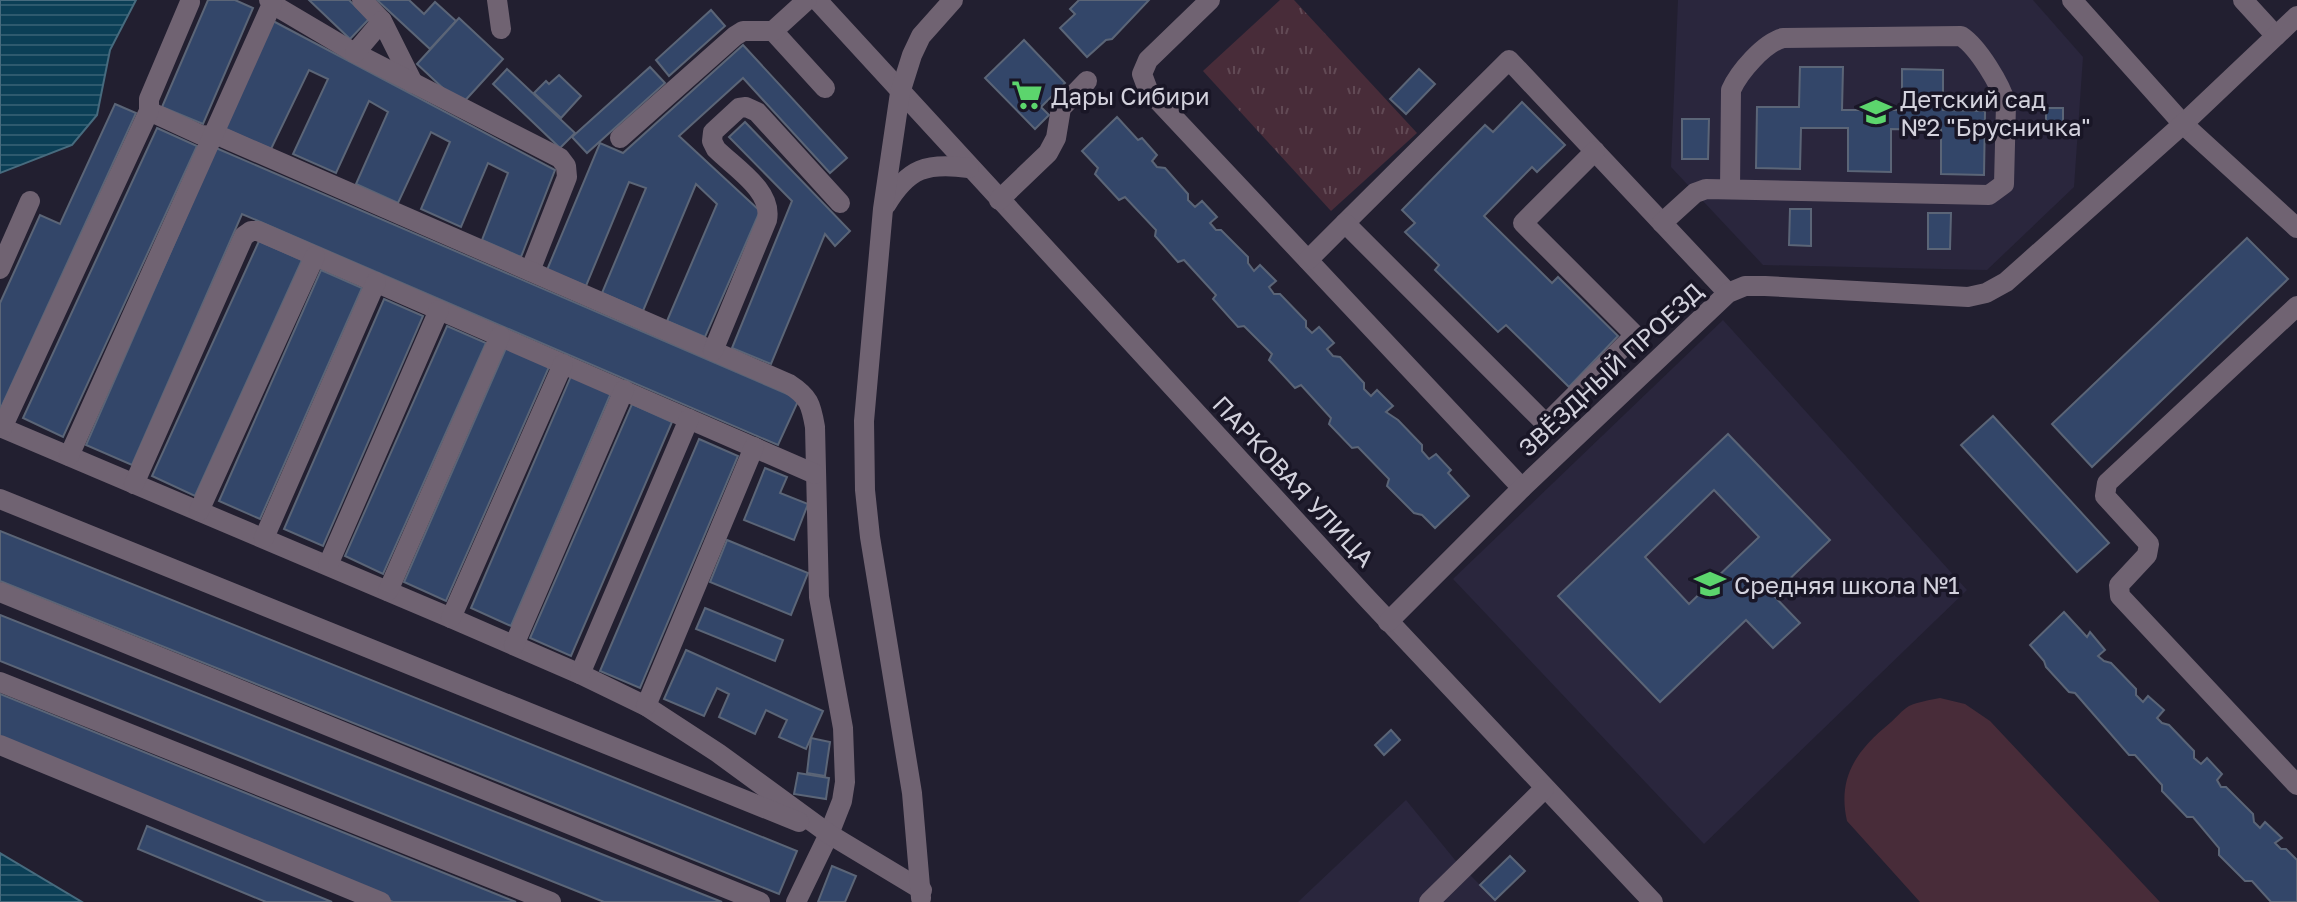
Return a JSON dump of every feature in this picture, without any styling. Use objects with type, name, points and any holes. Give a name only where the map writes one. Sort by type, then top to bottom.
[{"type":"street","points":[[362,0],[382,21],[413,83]]},
{"type":"street","points":[[497,0],[501,29]]},
{"type":"street","points":[[620,138],[735,36],[743,31],[773,31],[807,0]]},
{"type":"street","name":"ПАРКОВАЯ УЛИЦА","points":[[817,0],[1388,622],[1653,902]]},
{"type":"street","points":[[921,896],[912,793],[870,537],[865,490],[866,393],[883,209],[900,93],[921,36],[953,0]]},
{"type":"street","points":[[1210,0],[1148,60],[1142,74],[1148,90],[1522,488]]},
{"type":"street","points":[[2072,0],[2183,124],[2294,218]]},
{"type":"street","points":[[2243,0],[2276,36]]},
{"type":"street","points":[[190,2],[149,99],[149,111],[1,427],[514,645],[646,706],[921,896]]},
{"type":"street","points":[[69,456],[271,2],[355,53],[560,158],[566,166],[567,177],[530,271]]},
{"type":"street","name":"ЗВЁЗДНЫЙ ПРОЕЗД","points":[[1388,622],[1522,488],[1728,293],[1745,286],[1765,286],[1968,297],[1986,293],[2006,282],[2183,124],[2297,16]]},
{"type":"street","points":[[355,53],[382,21]]},
{"type":"street","points":[[773,31],[825,88]]},
{"type":"street","points":[[1662,223],[1695,193],[1706,189],[1989,195],[2004,184],[2006,104],[2003,93],[1970,42],[1961,36],[1774,40],[1735,80],[1731,90],[1730,189]]},
{"type":"street","points":[[1308,260],[1509,60],[1728,293]]},
{"type":"street","points":[[999,200],[1054,146],[1061,108],[1087,81]]},
{"type":"street","points":[[713,351],[767,220],[769,208],[765,197],[716,149],[712,141],[713,132],[739,108],[746,107],[757,112],[840,203]]},
{"type":"street","points":[[149,111],[201,135],[222,137],[713,351],[801,392],[811,404],[819,597],[846,756],[842,801],[796,902]]},
{"type":"street","points":[[1345,223],[1546,424],[1635,335],[1523,223],[1595,151]]},
{"type":"street","points":[[883,209],[896,188],[911,173],[929,166],[969,168]]},
{"type":"street","points":[[0,269],[30,201]]},
{"type":"street","points":[[134,484],[244,236],[251,231],[258,231],[815,474]]},
{"type":"street","points":[[199,511],[315,256]]},
{"type":"street","points":[[264,538],[376,282]]},
{"type":"street","points":[[2297,306],[2107,483],[2105,496],[2149,544],[2147,555],[2119,585],[2120,596],[2297,785]]},
{"type":"street","points":[[328,565],[439,310]]},
{"type":"street","points":[[388,591],[500,336]]},
{"type":"street","points":[[451,618],[563,364]]},
{"type":"street","points":[[514,645],[624,390]]},
{"type":"street","points":[[580,674],[689,419]]},
{"type":"street","points":[[646,706],[754,447]]},
{"type":"street","points":[[0,499],[829,834]]},
{"type":"street","points":[[0,592],[760,902]]},
{"type":"street","points":[[0,682],[551,902]]},
{"type":"street","points":[[0,745],[381,902]]},
{"type":"street","points":[[1429,902],[1544,789]]},
{"type":"shaded area","name":"Детский сад №2 \"Брусничка\"","points":[[1678,0],[2033,0],[2083,57],[2074,187],[1987,270],[1763,265],[1671,167]]},
{"type":"shaded area","name":"Средняя школа №1","points":[[1723,320],[1967,590],[1704,844],[1453,579]]},
{"type":"shaded area","points":[[1406,800],[1455,860],[1480,885],[1510,856],[1525,871],[1497,902],[1298,902]]},
{"type":"green space","points":[[1280,0],[1294,0],[1417,133],[1331,211],[1203,71]]},
{"type":"green space","points":[[1940,698],[1965,704],[1990,721],[2160,902],[1920,902],[1847,821],[1845,791],[1852,766],[1878,733],[1909,706]]},
{"type":"water","points":[[0,0],[136,0],[110,50],[97,115],[72,145],[0,173]]},
{"type":"water","points":[[0,853],[82,902],[0,902]]},
{"type":"building","points":[[208,0],[235,0],[253,8],[203,124],[162,107]]},
{"type":"building","points":[[309,0],[349,0],[369,19],[350,39]]},
{"type":"building","points":[[377,0],[409,0],[424,14],[435,2],[456,21],[430,49]]},
{"type":"building","points":[[1079,0],[1149,0],[1112,39],[1106,40],[1087,57],[1060,28],[1075,14],[1070,9]]},
{"type":"building","points":[[711,10],[725,26],[669,76],[656,60]]},
{"type":"building","points":[[459,18],[503,59],[461,105],[417,64]]},
{"type":"building","points":[[273,21],[555,170],[521,257],[482,240],[508,173],[488,163],[461,227],[421,209],[450,142],[431,132],[398,203],[356,184],[388,112],[369,101],[336,173],[293,154],[328,79],[309,70],[271,149],[225,129]]},
{"type":"building","name":"Дары Сибири","points":[[1024,40],[1065,83],[1041,107],[1049,115],[1035,129],[985,78]]},
{"type":"building","points":[[743,45],[847,158],[830,173],[743,78],[679,136],[760,211],[705,337],[667,321],[717,204],[696,184],[643,311],[602,293],[646,188],[629,182],[586,286],[547,270],[600,143],[623,153]]},
{"type":"building","points":[[650,67],[665,83],[587,153],[572,137]]},
{"type":"building","points":[[1800,67],[1843,67],[1842,110],[1902,110],[1902,69],[1943,70],[1943,110],[1985,111],[1984,175],[1941,174],[1941,130],[1891,129],[1891,172],[1848,171],[1848,128],[1801,128],[1800,169],[1756,168],[1757,107],[1799,107]]},
{"type":"building","points":[[507,69],[575,133],[560,148],[493,84]]},
{"type":"building","points":[[1419,69],[1435,84],[1406,114],[1390,99]]},
{"type":"building","points":[[559,75],[581,96],[561,118],[534,93],[546,81],[549,84]]},
{"type":"building","points":[[1522,102],[1565,145],[1537,172],[1532,167],[1484,216],[1552,283],[1558,277],[1618,336],[1569,387],[1506,325],[1498,332],[1435,270],[1439,265],[1405,232],[1415,223],[1402,210],[1485,125],[1493,132]]},
{"type":"building","points":[[115,104],[136,113],[0,410],[0,303],[40,215],[60,224]]},
{"type":"building","points":[[2046,108],[2063,108],[2063,132],[2046,132]]},
{"type":"building","points":[[1117,117],[1157,155],[1152,161],[1157,167],[1165,168],[1195,207],[1202,201],[1217,217],[1210,223],[1248,257],[1254,271],[1260,265],[1276,281],[1269,287],[1274,294],[1280,294],[1306,321],[1306,327],[1312,333],[1319,327],[1334,343],[1327,349],[1333,356],[1340,357],[1364,383],[1364,389],[1371,396],[1377,390],[1393,406],[1386,412],[1422,445],[1422,451],[1429,459],[1436,454],[1451,470],[1448,473],[1469,496],[1435,528],[1422,515],[1414,513],[1387,486],[1389,479],[1358,447],[1352,448],[1329,424],[1331,418],[1301,385],[1295,388],[1269,360],[1272,354],[1244,326],[1238,327],[1213,299],[1216,295],[1184,260],[1178,262],[1155,236],[1156,230],[1125,197],[1119,200],[1095,174],[1098,168],[1082,151]]},
{"type":"building","points":[[1682,119],[1709,119],[1708,159],[1682,159]]},
{"type":"building","points":[[745,122],[850,231],[835,246],[825,234],[771,364],[732,348],[792,201],[729,137]]},
{"type":"building","points":[[157,128],[197,146],[63,437],[23,418]]},
{"type":"building","points":[[216,148],[799,399],[778,445],[242,214],[132,465],[86,445]]},
{"type":"building","points":[[1790,209],[1811,209],[1811,246],[1789,245]]},
{"type":"building","points":[[1928,213],[1951,213],[1950,249],[1928,249]]},
{"type":"building","points":[[2247,238],[2288,279],[2092,467],[2052,424]]},
{"type":"building","points":[[259,241],[302,260],[195,496],[152,476]]},
{"type":"building","points":[[321,270],[362,288],[260,519],[219,501]]},
{"type":"building","points":[[384,299],[423,316],[323,546],[284,529]]},
{"type":"building","points":[[447,326],[486,343],[383,574],[345,556]]},
{"type":"building","points":[[506,348],[549,367],[446,601],[404,582]]},
{"type":"building","points":[[571,376],[611,393],[511,626],[471,608]]},
{"type":"building","points":[[632,404],[672,422],[571,656],[530,638]]},
{"type":"building","points":[[1993,416],[2109,543],[2077,572],[1961,445]]},
{"type":"building","points":[[1728,434],[1830,540],[1773,595],[1800,623],[1773,648],[1746,620],[1660,702],[1558,596]],"holes":[[[1714,490],[1759,537],[1689,604],[1645,557]]]},
{"type":"building","points":[[699,439],[738,456],[640,688],[600,671]]},
{"type":"building","points":[[765,468],[787,477],[780,493],[808,504],[794,540],[744,520]]},
{"type":"building","points":[[0,531],[797,851],[779,894],[0,581]]},
{"type":"building","points":[[727,540],[808,573],[791,615],[710,582]]},
{"type":"building","points":[[705,608],[783,640],[775,661],[696,629]]},
{"type":"building","points":[[2064,612],[2087,637],[2090,632],[2105,650],[2098,656],[2111,663],[2136,689],[2136,695],[2143,702],[2148,696],[2164,710],[2157,718],[2169,725],[2194,751],[2194,758],[2201,764],[2207,758],[2222,774],[2217,780],[2221,787],[2226,787],[2253,814],[2254,822],[2260,828],[2265,822],[2282,838],[2275,843],[2297,860],[2297,902],[2271,902],[2252,881],[2245,881],[2219,855],[2219,848],[2193,817],[2187,817],[2162,791],[2162,785],[2135,755],[2129,755],[2075,693],[2069,692],[2046,667],[2030,645]]},
{"type":"building","points":[[0,615],[722,902],[604,902],[0,661]]},
{"type":"building","points":[[686,650],[823,711],[806,749],[779,737],[787,720],[766,710],[755,734],[719,717],[729,694],[717,688],[704,716],[664,699]]},
{"type":"building","points":[[0,694],[516,902],[393,902],[0,744]]},
{"type":"building","points":[[1391,730],[1400,740],[1384,755],[1375,745]]},
{"type":"building","points":[[811,738],[830,742],[825,776],[807,773]]},
{"type":"building","points":[[798,773],[829,778],[826,799],[794,794]]},
{"type":"building","points":[[147,826],[332,902],[266,902],[138,849]]},
{"type":"building","points":[[1510,856],[1525,871],[1495,900],[1480,885]]},
{"type":"building","points":[[832,866],[856,876],[845,902],[818,902]]},
{"type":"place","name":"Дары Сибири","points":[[1027,95]]},
{"type":"place","name":"Детский сад №2 \"Брусничка\"","points":[[1876,112]]},
{"type":"place","name":"Средняя школа №1","points":[[1710,584]]}]
